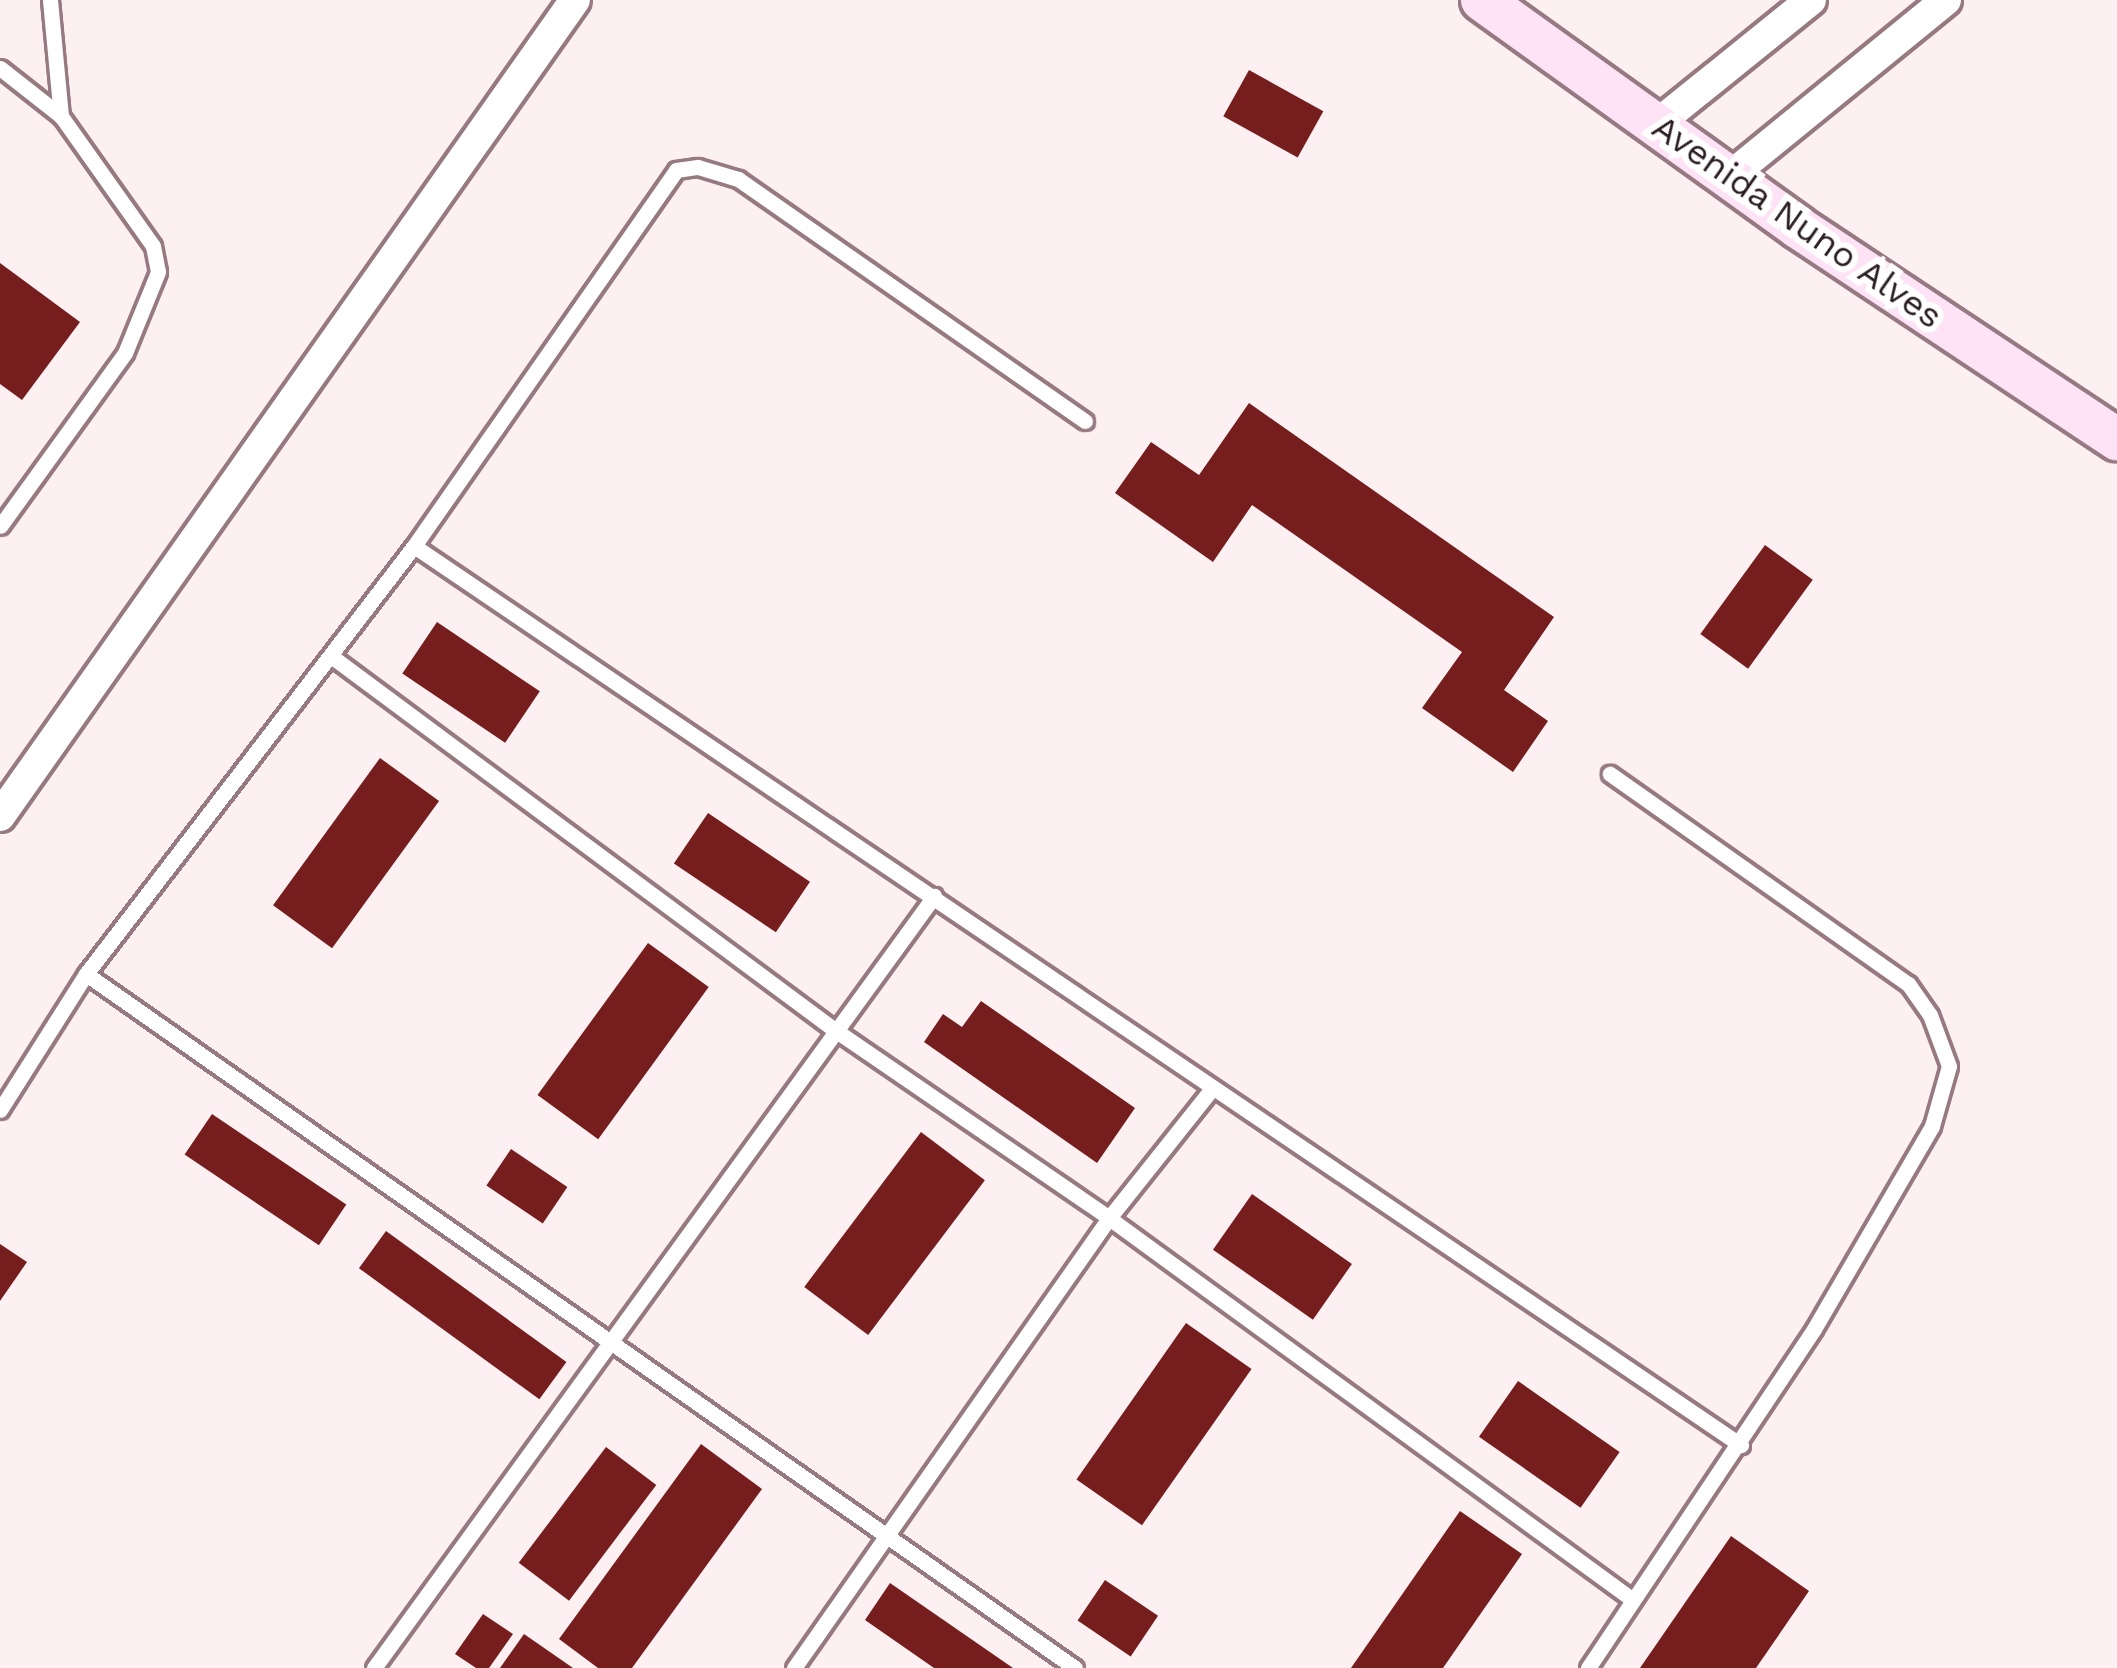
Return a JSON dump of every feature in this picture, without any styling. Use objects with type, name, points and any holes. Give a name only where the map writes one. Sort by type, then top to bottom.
[{"type":"street","points":[[0,816],[575,0]]},
{"type":"street","name":"Avenida Nuno Alves","points":[[1482,0],[1729,177],[2117,439]]},
{"type":"street","points":[[1656,125],[1811,0]]},
{"type":"street","points":[[1729,177],[1946,0]]},
{"type":"lane","points":[[50,0],[62,116]]},
{"type":"lane","points":[[0,68],[62,116],[152,246],[158,272],[125,353],[0,526]]},
{"type":"lane","points":[[0,1111],[86,974],[414,546],[676,170],[698,167],[738,178],[1085,421]]},
{"type":"lane","points":[[414,546],[934,896],[1210,1091],[1741,1445]]},
{"type":"lane","points":[[331,656],[832,1028],[1109,1218],[1633,1600]]},
{"type":"lane","points":[[1588,1668],[1741,1445],[1932,1126],[1949,1066],[1930,1015],[1908,984],[1610,774]]},
{"type":"lane","points":[[374,1668],[612,1342],[832,1028],[934,896]]},
{"type":"lane","points":[[86,974],[1075,1668]]},
{"type":"lane","points":[[794,1668],[1109,1218],[1210,1091]]},
{"type":"building","points":[[1249,70],[1323,111],[1298,158],[1223,116]]},
{"type":"building","points":[[0,263],[80,322],[22,400],[0,384]]},
{"type":"building","points":[[1249,403],[1554,617],[1504,690],[1548,721],[1513,772],[1422,708],[1462,652],[1252,505],[1213,562],[1115,493],[1151,442],[1199,475]]},
{"type":"building","points":[[1765,545],[1813,580],[1748,669],[1700,634]]},
{"type":"building","points":[[437,622],[540,691],[505,743],[402,673]]},
{"type":"building","points":[[380,758],[439,801],[332,948],[273,905]]},
{"type":"building","points":[[708,813],[810,882],[776,932],[674,864]]},
{"type":"building","points":[[648,943],[709,987],[598,1139],[537,1095]]},
{"type":"building","points":[[981,1001],[1135,1108],[1097,1163],[924,1042],[943,1014],[962,1027]]},
{"type":"building","points":[[212,1114],[346,1205],[319,1245],[185,1155]]},
{"type":"building","points":[[921,1132],[985,1180],[868,1335],[804,1287]]},
{"type":"building","points":[[511,1149],[567,1187],[543,1224],[486,1185]]},
{"type":"building","points":[[1252,1194],[1352,1264],[1313,1320],[1213,1250]]},
{"type":"building","points":[[386,1231],[566,1362],[539,1399],[359,1268]]},
{"type":"building","points":[[0,1244],[27,1262],[0,1301]]},
{"type":"building","points":[[1186,1323],[1252,1369],[1142,1525],[1076,1479]]},
{"type":"building","points":[[1518,1381],[1620,1452],[1581,1508],[1479,1437]]},
{"type":"building","points":[[701,1444],[762,1489],[632,1668],[598,1668],[559,1639]]},
{"type":"building","points":[[606,1447],[656,1485],[569,1601],[519,1563]]},
{"type":"building","points":[[1460,1511],[1522,1554],[1443,1668],[1351,1668]]},
{"type":"building","points":[[1731,1536],[1809,1591],[1756,1668],[1640,1668]]},
{"type":"building","points":[[1105,1580],[1158,1616],[1131,1656],[1078,1621]]},
{"type":"building","points":[[890,1583],[1013,1668],[934,1668],[865,1620]]},
{"type":"building","points":[[483,1614],[513,1634],[489,1668],[476,1668],[455,1654]]},
{"type":"building","points":[[524,1634],[573,1668],[500,1668]]}]
